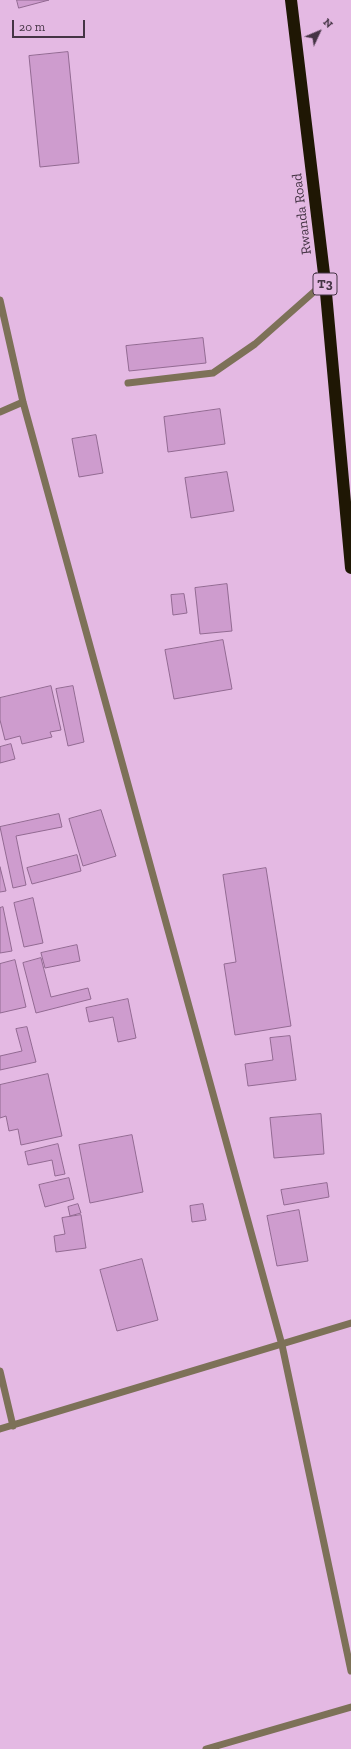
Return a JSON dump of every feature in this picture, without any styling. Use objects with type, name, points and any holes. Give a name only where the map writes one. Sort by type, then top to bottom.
[{"type":"highway","name":"Rwanda Road","points":[[291,0],[325,282],[351,568]]},
{"type":"street","points":[[128,383],[213,373],[255,344],[325,282]]},
{"type":"street","points":[[0,300],[23,402],[282,1345],[351,1672]]},
{"type":"street","points":[[0,412],[23,402]]},
{"type":"street","points":[[0,1429],[351,1323]]},
{"type":"street","points":[[0,1371],[13,1426]]},
{"type":"street","points":[[206,1749],[351,1707]]},
{"type":"building","points":[[17,0],[49,0],[19,8]]},
{"type":"building","points":[[68,52],[79,163],[40,167],[29,56]]},
{"type":"building","points":[[203,338],[206,363],[129,371],[126,346]]},
{"type":"building","points":[[220,409],[225,444],[168,452],[164,417]]},
{"type":"building","points":[[96,435],[103,473],[79,477],[72,439]]},
{"type":"building","points":[[227,472],[234,511],[191,518],[185,478]]},
{"type":"building","points":[[227,584],[232,631],[200,634],[195,588]]},
{"type":"building","points":[[184,594],[187,613],[173,615],[171,595]]},
{"type":"building","points":[[223,640],[232,689],[174,699],[165,650]]},
{"type":"building","points":[[51,686],[61,730],[50,732],[52,737],[22,744],[20,736],[5,740],[0,720],[0,698]]},
{"type":"building","points":[[73,686],[84,742],[68,746],[56,689]]},
{"type":"building","points":[[11,744],[15,759],[0,763],[0,747]]},
{"type":"building","points":[[101,810],[116,856],[83,866],[69,819]]},
{"type":"building","points":[[59,814],[62,827],[16,836],[26,885],[13,888],[0,827]]},
{"type":"building","points":[[77,855],[81,871],[32,884],[27,868]]},
{"type":"building","points":[[0,867],[6,891],[0,892]]},
{"type":"building","points":[[266,868],[291,1026],[235,1035],[224,964],[236,962],[223,875]]},
{"type":"building","points":[[33,898],[43,943],[24,947],[14,903]]},
{"type":"building","points":[[3,907],[12,951],[0,953],[0,908]]},
{"type":"building","points":[[77,945],[80,961],[45,968],[41,953]]},
{"type":"building","points":[[41,958],[51,997],[88,988],[91,999],[36,1013],[23,963]]},
{"type":"building","points":[[15,960],[26,1007],[0,1013],[0,964]]},
{"type":"building","points":[[128,999],[136,1038],[118,1042],[113,1017],[89,1022],[86,1008]]},
{"type":"building","points":[[27,1027],[36,1062],[0,1070],[0,1056],[22,1051],[16,1029]]},
{"type":"building","points":[[290,1036],[296,1080],[248,1086],[245,1064],[273,1060],[270,1038]]},
{"type":"building","points":[[48,1074],[62,1136],[21,1145],[18,1129],[9,1131],[6,1116],[0,1118],[0,1085]]},
{"type":"building","points":[[321,1114],[324,1154],[274,1158],[270,1118]]},
{"type":"building","points":[[132,1135],[143,1192],[90,1203],[79,1145]]},
{"type":"building","points":[[58,1144],[65,1174],[55,1176],[52,1160],[28,1165],[25,1152]]},
{"type":"building","points":[[69,1178],[74,1199],[45,1207],[39,1185]]},
{"type":"building","points":[[327,1183],[329,1197],[284,1205],[281,1190]]},
{"type":"building","points":[[78,1204],[81,1213],[70,1216],[68,1207]]},
{"type":"building","points":[[203,1204],[206,1220],[192,1222],[190,1206]]},
{"type":"building","points":[[299,1210],[308,1261],[277,1266],[267,1216]]},
{"type":"building","points":[[81,1215],[86,1248],[56,1252],[54,1236],[65,1234],[62,1218]]},
{"type":"building","points":[[142,1259],[158,1320],[117,1331],[100,1270]]}]
